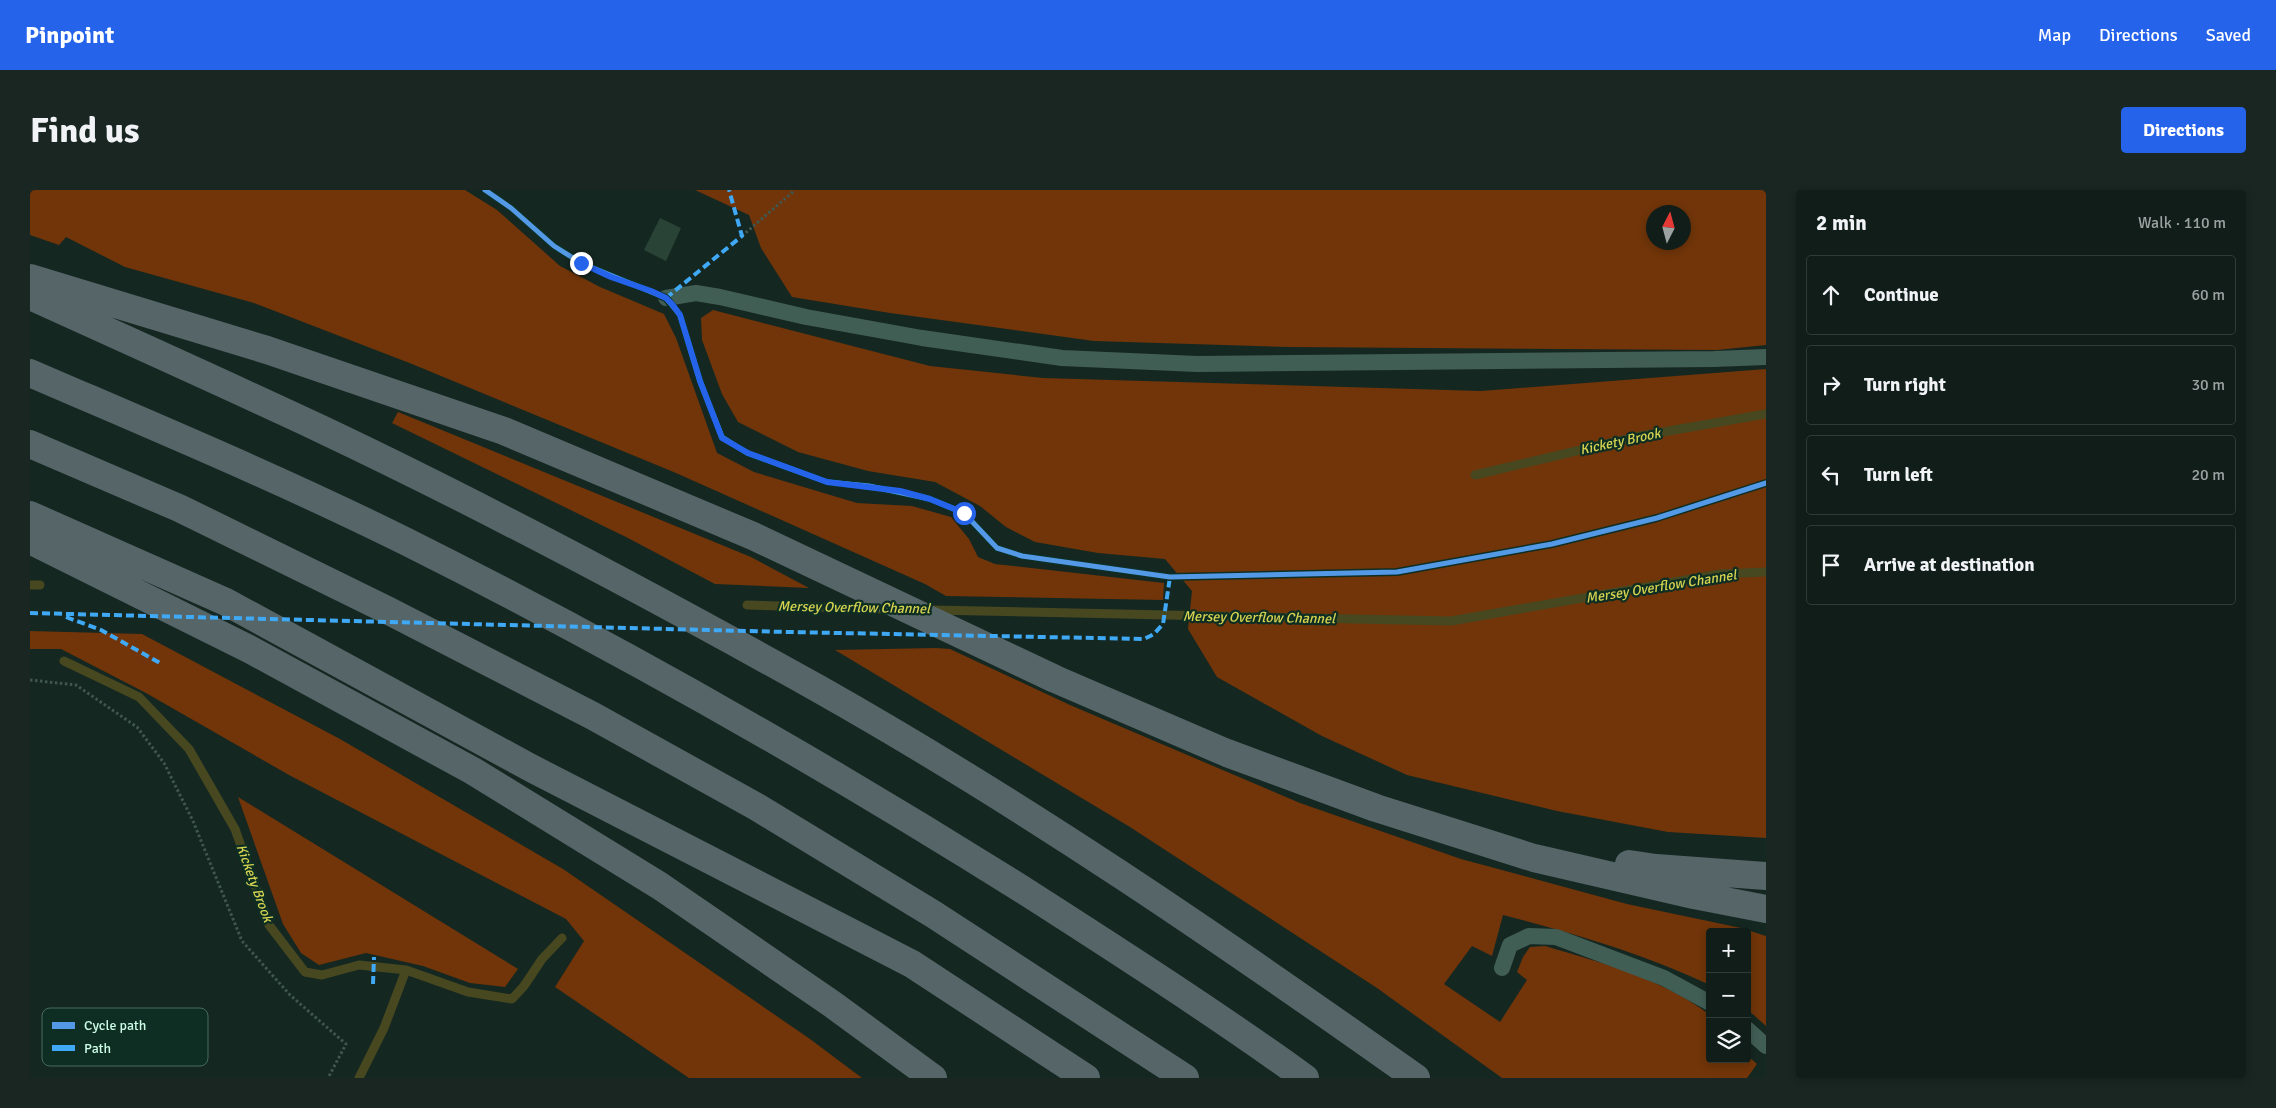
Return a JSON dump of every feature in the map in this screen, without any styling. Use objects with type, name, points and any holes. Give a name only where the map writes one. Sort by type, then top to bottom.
[{"type":"highway","points":[[30,278],[267,350],[504,431],[753,536],[1055,679],[1227,753],[1376,808],[1534,858],[1694,895],[1766,909]]},
{"type":"highway","points":[[30,296],[333,435],[583,560],[821,691],[1016,808],[1252,961],[1416,1078]]},
{"type":"highway","points":[[30,373],[203,448],[403,540],[604,645],[788,747],[978,862],[1123,954],[1305,1078]]},
{"type":"highway","points":[[30,444],[179,508],[387,610],[593,716],[757,807],[924,909],[1185,1078]]},
{"type":"highway","points":[[30,515],[226,602],[531,768],[912,964],[1086,1078]]},
{"type":"highway","points":[[30,540],[251,650],[473,772],[660,886],[832,1004],[933,1078]]},
{"type":"highway","points":[[1376,808],[1569,854],[1656,868],[1766,876]]},
{"type":"lane","points":[[666,298],[696,293],[806,317],[922,338],[1062,358],[1197,364],[1704,360],[1766,357]]},
{"type":"lane","points":[[1502,968],[1510,946],[1529,936],[1556,937],[1664,978],[1706,1001]]},
{"type":"lane","points":[[1751,1033],[1766,1046]]},
{"type":"path","points":[[742,236],[795,190]]},
{"type":"path","points":[[30,680],[76,685],[137,727],[164,763],[193,821],[242,941],[290,994],[346,1044],[328,1078]]},
{"type":"shaded area","points":[[30,190],[465,190],[497,210],[560,266],[600,287],[664,314],[676,338],[717,453],[754,472],[857,503],[912,506],[951,517],[969,539],[978,557],[995,564],[1164,583],[1163,600],[946,596],[925,584],[676,473],[412,364],[254,303],[125,267],[66,237],[59,245],[30,235]]},
{"type":"shaded area","points":[[695,190],[1766,190],[1766,345],[1717,350],[1290,347],[1094,341],[890,313],[792,297],[761,248],[749,215]]},
{"type":"shaded area","points":[[713,310],[930,366],[1043,378],[1481,391],[1766,369],[1766,838],[1668,832],[1557,811],[1407,775],[1322,736],[1217,677],[1188,629],[1192,591],[1165,559],[1098,553],[1035,542],[1006,527],[980,506],[935,482],[868,471],[798,452],[738,422],[722,394],[702,340],[701,318]]},
{"type":"shaded area","points":[[398,412],[751,557],[809,588],[715,584],[626,537],[392,423]]},
{"type":"shaded area","points":[[30,631],[142,634],[340,739],[563,869],[810,1039],[862,1078],[689,1078],[555,987],[584,941],[566,919],[289,775],[146,693],[61,649],[30,649]]},
{"type":"shaded area","points":[[950,649],[1070,705],[1300,803],[1461,859],[1627,904],[1741,928],[1706,928],[1706,983],[1608,945],[1503,915],[1492,956],[1472,946],[1444,984],[1500,1022],[1527,980],[1517,972],[1523,957],[1530,947],[1545,946],[1651,981],[1672,991],[1706,1012],[1706,1063],[1751,1063],[1751,1059],[1757,1064],[1747,1078],[1502,1078],[1377,988],[1130,827],[835,650]]},
{"type":"shaded area","points":[[238,797],[518,969],[505,987],[470,983],[423,966],[366,953],[319,965],[301,953],[283,924]]},
{"type":"shaded area","points":[[1751,931],[1766,936],[1766,1026],[1751,1013]]},
{"type":"building","points":[[660,218],[681,228],[666,261],[644,250]]},
{"type":"waterway","name":"Kickety Brook","points":[[1475,475],[1640,436],[1766,414]]},
{"type":"waterway","name":"Mersey Overflow Channel","points":[[931,610],[1451,621],[1720,574],[1766,572]]},
{"type":"waterway","name":"Mersey Overflow Channel","points":[[30,585],[40,585]]},
{"type":"waterway","name":"Mersey Overflow Channel","points":[[747,605],[885,609]]},
{"type":"waterway","name":"Kickety Brook","points":[[64,661],[139,697],[189,749],[235,829],[269,925],[305,972],[322,975],[359,965],[406,970],[468,992],[512,999],[524,986],[542,959],[562,938]]},
{"type":"waterway","points":[[359,1078],[384,1028],[406,970]]},
{"type":"marked path","points":[[666,298],[742,236],[729,190]]},
{"type":"marked path","points":[[30,613],[1144,639],[1154,634],[1163,624],[1170,577]]},
{"type":"marked path","points":[[66,617],[101,630],[160,663]]},
{"type":"marked path","points":[[373,984],[374,957]]},
{"type":"cycle path","points":[[485,190],[511,208],[554,246],[581,263],[666,298],[680,315],[700,381],[722,437],[747,453],[827,482],[869,486],[930,499],[964,513],[997,548],[1022,556],[1170,577],[1397,572],[1552,544],[1657,518],[1766,483]]},
{"type":"route","points":[[581,263],[611,277],[651,291],[666,298],[672,304],[680,315],[700,381],[722,438],[748,453],[827,482],[900,491],[930,499],[964,513]]}]
